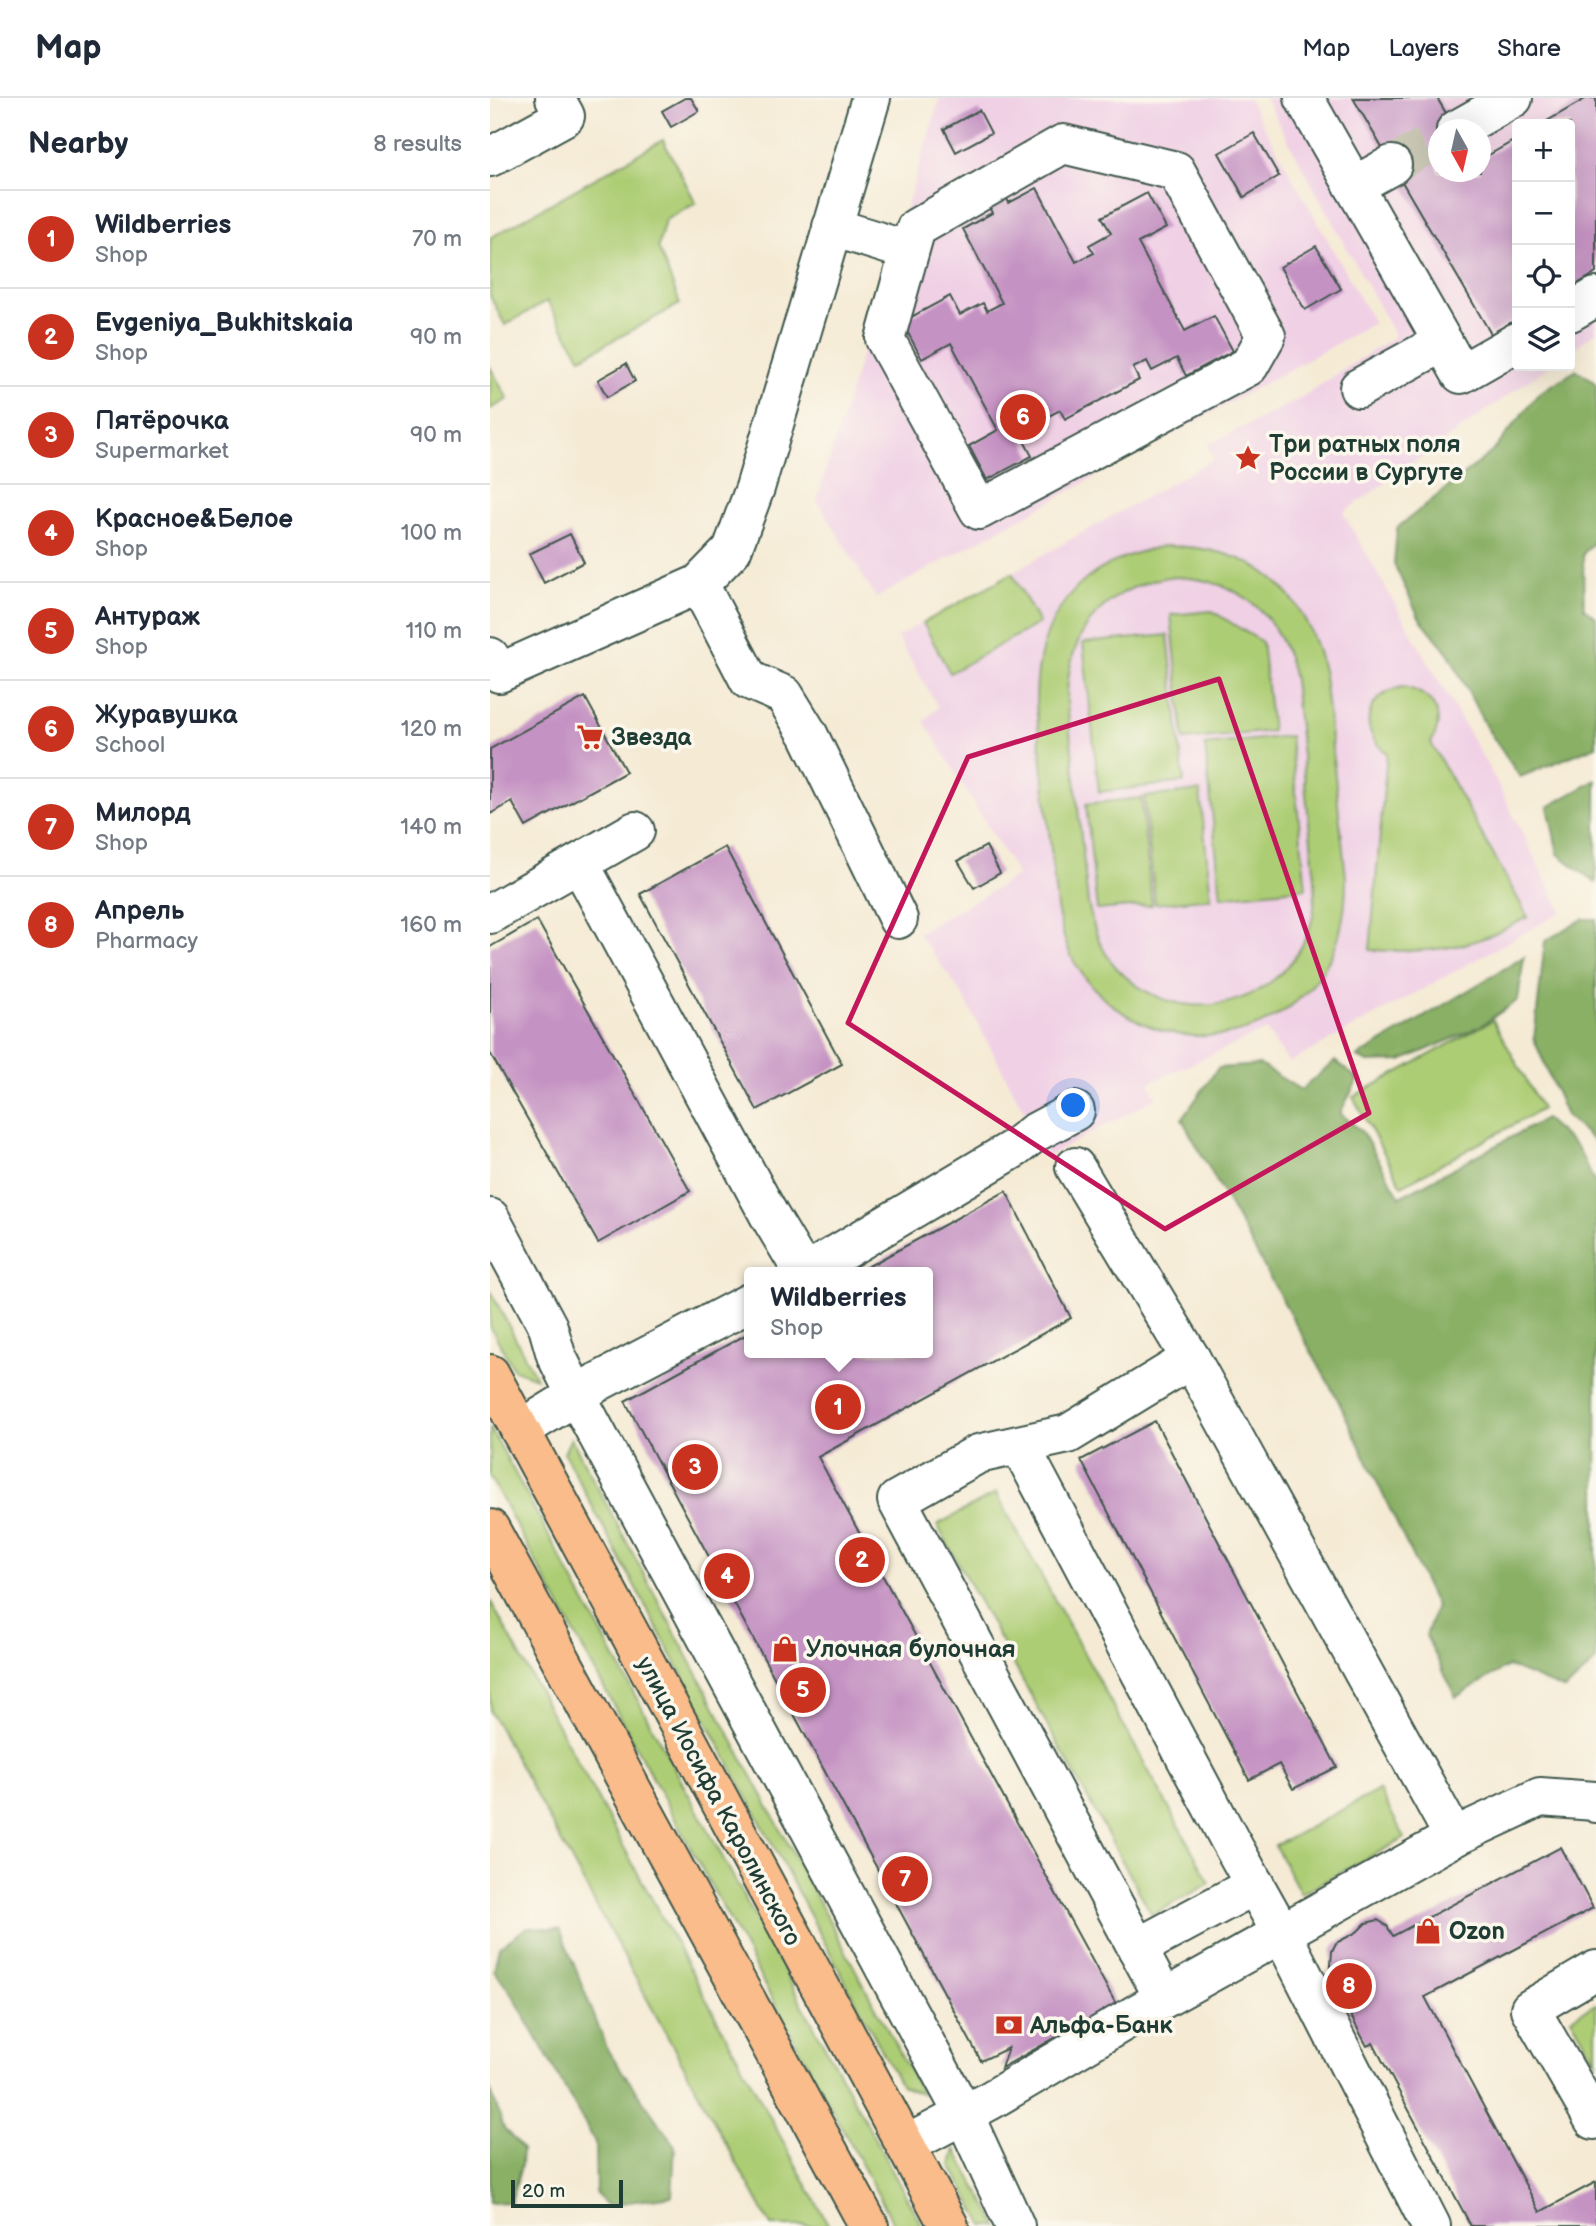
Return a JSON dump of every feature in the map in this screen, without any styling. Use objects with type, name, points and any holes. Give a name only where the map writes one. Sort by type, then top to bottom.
[{"type":"main road","name":"улица Иосифа Каролинского","points":[[490,1374],[949,2226]]},
{"type":"main road","points":[[490,1529],[869,2226]]},
{"type":"lane","points":[[490,157],[565,117],[555,98]]},
{"type":"lane","points":[[490,657],[499,673],[699,584],[733,550],[755,488],[871,98]]},
{"type":"lane","points":[[1304,98],[1461,374],[1512,345]]},
{"type":"lane","points":[[1476,119],[1513,98]]},
{"type":"lane","points":[[1063,144],[1076,146],[1176,171],[1266,336],[1249,366],[979,510],[885,339],[909,251],[916,228],[1063,144]]},
{"type":"lane","points":[[1354,186],[1392,165]]},
{"type":"lane","points":[[832,228],[909,251]]},
{"type":"lane","points":[[1575,309],[1596,297]]},
{"type":"lane","points":[[1359,388],[1443,342]]},
{"type":"lane","points":[[699,584],[749,680],[784,695],[807,733],[898,919]]},
{"type":"lane","points":[[490,914],[635,831]]},
{"type":"lane","points":[[580,864],[769,1215],[802,1267]]},
{"type":"lane","points":[[813,1267],[1015,1148],[1034,1133],[1075,1111]]},
{"type":"lane","points":[[1075,1167],[1191,1359],[1454,1837]]},
{"type":"lane","points":[[490,1218],[548,1327],[556,1355],[576,1395],[964,2115],[1015,2226]]},
{"type":"lane","points":[[520,1430],[576,1395],[744,1306]]},
{"type":"lane","points":[[1164,1998],[897,1500],[978,1454],[1068,1434],[1191,1359]]},
{"type":"lane","points":[[1020,1446],[1282,1934],[1432,2226]]},
{"type":"lane","points":[[906,2145],[964,2115],[1164,1998],[1454,1837],[1540,1797],[1596,1803]]},
{"type":"lane","points":[[1137,1948],[1255,1885]]},
{"type":"lane","points":[[1596,1970],[1530,2009],[1594,2120],[1596,2119]]},
{"type":"highlighted area","points":[[1219,679],[1369,1113],[1165,1229],[848,1023],[968,757]]},
{"type":"shaded area","points":[[940,98],[1248,98],[1374,323],[876,598],[817,500]]},
{"type":"shaded area","points":[[1265,98],[1596,98],[1596,332],[1575,347],[1575,119],[1512,119],[1512,371],[1542,371],[1343,513],[1495,779],[1562,912],[1289,1063],[1266,1030],[1149,1083],[1156,1098],[1048,1156],[962,994],[918,933],[1018,876],[924,721],[938,707],[897,637],[1214,459],[1208,445],[1299,399],[1395,336]]},
{"type":"green space","points":[[663,140],[696,203],[665,220],[658,247],[680,304],[581,358],[547,301],[505,325],[490,296],[490,238]]},
{"type":"green space","points":[[490,367],[508,399],[490,409]]},
{"type":"green space","points":[[1577,370],[1594,381],[1596,386],[1596,540],[1583,554],[1584,608],[1596,617],[1596,746],[1520,777],[1486,727],[1449,654],[1419,617],[1394,564],[1397,528],[1494,450],[1539,393]]},
{"type":"green space","points":[[1165,546],[1197,548],[1225,554],[1250,564],[1271,578],[1289,596],[1304,618],[1316,644],[1324,675],[1346,877],[1341,930],[1329,960],[1305,993],[1274,1017],[1240,1031],[1204,1036],[1167,1032],[1132,1018],[1101,995],[1075,963],[1066,943],[1057,908],[1036,705],[1043,645],[1053,620],[1067,598],[1085,580],[1108,565],[1134,554]],"holes":[[[1168,577],[1215,583],[1235,591],[1252,603],[1278,635],[1287,656],[1294,680],[1315,879],[1314,909],[1310,927],[1296,956],[1276,978],[1251,994],[1224,1003],[1195,1005],[1166,1000],[1139,987],[1115,966],[1097,936],[1088,903],[1067,703],[1073,656],[1092,619],[1106,605],[1144,583]]]},
{"type":"green space","points":[[1012,573],[1039,623],[950,673],[923,623]]},
{"type":"green space","points":[[1212,611],[1262,642],[1272,731],[1184,740],[1171,615]]},
{"type":"green space","points":[[1168,635],[1184,782],[1099,792],[1083,643]]},
{"type":"green space","points":[[1403,687],[1422,694],[1434,707],[1438,723],[1431,743],[1528,917],[1494,934],[1460,945],[1415,951],[1370,950],[1387,753],[1371,734],[1370,714],[1381,697]]},
{"type":"green space","points":[[1290,736],[1306,888],[1221,897],[1205,745]]},
{"type":"green space","points":[[1596,780],[1596,883],[1558,854],[1548,807]]},
{"type":"green space","points":[[1200,791],[1211,898],[1155,904],[1144,797]]},
{"type":"green space","points":[[1141,798],[1152,905],[1097,910],[1086,804]]},
{"type":"green space","points":[[1583,919],[1596,919],[1596,1143],[1566,1116],[1534,1039],[1545,941]]},
{"type":"green space","points":[[1524,957],[1518,1000],[1479,1027],[1401,1061],[1368,1062],[1357,1057]]},
{"type":"green space","points":[[1493,1020],[1542,1109],[1402,1186],[1353,1097]]},
{"type":"green space","points":[[1335,1061],[1358,1079],[1340,1113],[1362,1132],[1400,1197],[1545,1119],[1577,1147],[1596,1185],[1596,1661],[1565,1690],[1508,1666],[1456,1697],[1426,1636],[1436,1606],[1338,1400],[1182,1119],[1218,1068],[1260,1065],[1301,1090]]},
{"type":"green space","points":[[490,1290],[536,1378],[514,1370],[490,1326]]},
{"type":"green space","points":[[490,1427],[922,2226],[895,2226],[490,1477]]},
{"type":"green space","points":[[571,1438],[922,2094],[901,2086],[564,1453]]},
{"type":"green space","points":[[996,1493],[1210,1883],[1152,1915],[937,1525]]},
{"type":"green space","points":[[490,1601],[829,2226],[771,2226],[490,1711]]},
{"type":"green space","points":[[1379,1790],[1405,1838],[1301,1894],[1275,1846]]},
{"type":"green space","points":[[528,1927],[560,1929],[608,2051],[675,2146],[672,2196],[607,2205],[596,2194],[595,2142],[514,1997],[494,1970],[499,1947]]},
{"type":"green space","points":[[1596,2004],[1596,2061],[1571,2018]]},
{"type":"green space","points":[[490,2088],[504,2128],[522,2149],[521,2166],[511,2202],[490,2203]]},
{"type":"green space","points":[[955,2149],[998,2226],[984,2226],[951,2165]]},
{"type":"building","points":[[685,98],[691,98],[699,111],[671,127],[662,111]]},
{"type":"building","points":[[1353,98],[1437,98],[1449,119],[1428,119],[1428,182],[1491,182],[1491,154],[1512,142],[1512,322],[1491,334]]},
{"type":"building","points":[[1587,98],[1596,98],[1596,273],[1575,285],[1575,119],[1551,119]]},
{"type":"building","points":[[979,110],[991,133],[956,152],[944,129]]},
{"type":"building","points":[[1254,133],[1279,176],[1244,197],[1219,153]]},
{"type":"building","points":[[1037,188],[1076,262],[1094,253],[1089,245],[1111,233],[1102,217],[1147,193],[1166,228],[1138,243],[1185,331],[1214,316],[1233,351],[1186,376],[1177,358],[1152,371],[1147,361],[1133,368],[1139,380],[1065,419],[1060,410],[1043,419],[1048,427],[1023,439],[1032,456],[987,480],[969,446],[998,430],[951,343],[922,359],[902,322],[950,296],[960,315],[983,303],[987,311],[1002,303],[963,229],[992,213],[988,205],[1005,195],[1009,203]]},
{"type":"building","points":[[1316,246],[1341,289],[1305,310],[1280,267]]},
{"type":"building","points":[[626,364],[635,381],[607,397],[598,380]]},
{"type":"building","points":[[570,534],[584,562],[544,583],[529,554]]},
{"type":"building","points":[[585,697],[626,772],[526,827],[512,802],[490,814],[490,749]]},
{"type":"building","points":[[986,846],[1000,873],[974,888],[958,861]]},
{"type":"building","points":[[725,847],[842,1064],[757,1110],[640,894]]},
{"type":"building","points":[[537,920],[690,1191],[598,1243],[490,1053],[490,947]]},
{"type":"building","points":[[1006,1191],[1071,1318],[818,1457],[1116,2004],[1001,2068],[1008,2048],[981,2061],[625,1401],[744,1336],[744,1358],[933,1358],[933,1267],[867,1267]]},
{"type":"building","points":[[1155,1421],[1337,1767],[1293,1789],[1279,1764],[1249,1780],[1081,1460]]},
{"type":"building","points":[[1561,1847],[1593,1908],[1425,1997],[1540,2212],[1596,2182],[1596,2226],[1471,2226],[1373,2043],[1367,2046],[1330,1977],[1332,1951],[1336,1943],[1357,1932],[1366,1923],[1378,1920],[1387,1926],[1393,1936]]},
{"type":"tunnel","points":[[1392,165],[1428,145]]},
{"type":"place","name":"Журавушка","points":[[1023,417]]},
{"type":"place","name":"Три ратных поля России в Сургуте","points":[[1248,458]]},
{"type":"place","name":"Звезда","points":[[590,737]]},
{"type":"place","name":"Wildberries","points":[[838,1407]]},
{"type":"place","name":"Пятёрочка","points":[[695,1467]]},
{"type":"place","name":"Evgeniya_Bukhitskaia","points":[[862,1560]]},
{"type":"place","name":"Красное&Белое","points":[[727,1576]]},
{"type":"place","name":"Улочная булочная","points":[[785,1649]]},
{"type":"place","name":"Антураж","points":[[803,1690]]},
{"type":"place","name":"Милорд","points":[[905,1879]]},
{"type":"place","name":"Ozon","points":[[1428,1931]]},
{"type":"place","name":"Апрель","points":[[1349,1986]]},
{"type":"place","name":"Альфа-Банк","points":[[1009,2025]]}]
